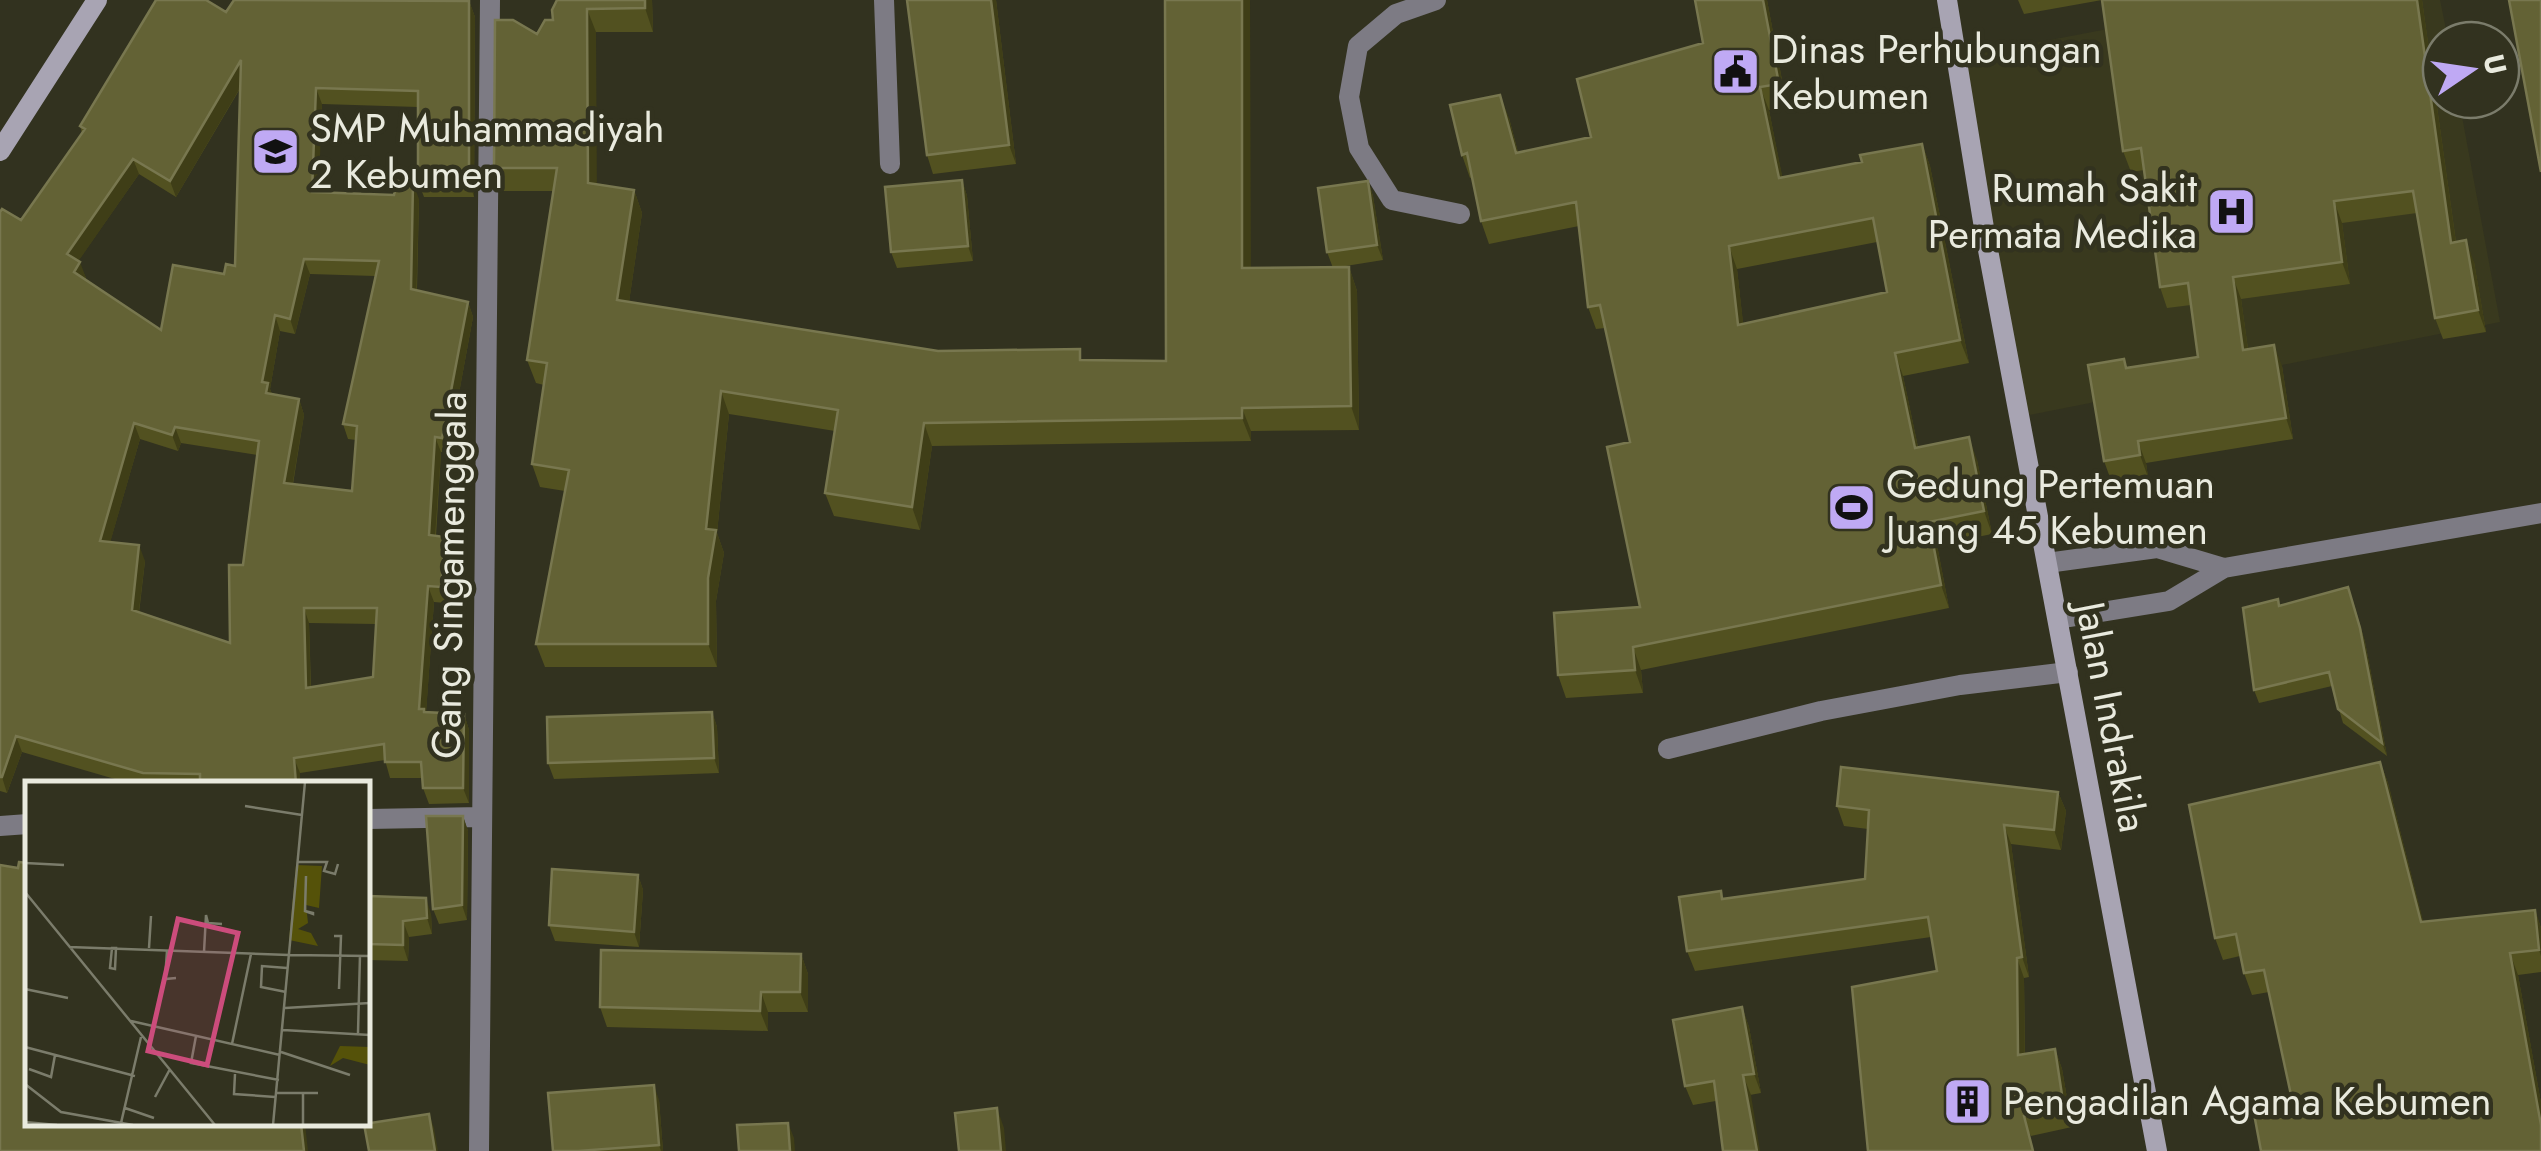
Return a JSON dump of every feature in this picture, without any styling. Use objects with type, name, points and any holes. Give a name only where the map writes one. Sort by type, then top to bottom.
[{"type":"main road","points":[[0,152],[97,0]]},
{"type":"main road","name":"Jalan Indrakila","points":[[1947,0],[1986,234],[2158,1151]]},
{"type":"street","name":"Gang Singamenggala","points":[[479,1151],[490,0]]},
{"type":"street","points":[[884,0],[890,164]]},
{"type":"street","points":[[1436,0],[1396,14],[1358,46],[1349,97],[1359,148],[1392,200],[1460,214]]},
{"type":"street","points":[[2058,619],[2169,601],[2224,568],[2541,512]]},
{"type":"street","points":[[2047,563],[2156,548],[2224,568]]},
{"type":"street","points":[[1668,749],[1821,711],[1960,685],[2068,672]]},
{"type":"street","points":[[370,819],[482,817]]},
{"type":"street","points":[[0,826],[25,824]]},
{"type":"shaded area","name":"Rumah Sakit Permata Medika","points":[[2259,0],[2440,0],[2444,20],[2421,20],[2421,120],[2463,120],[2500,322],[2019,417],[1957,58]]},
{"type":"building","points":[[156,0],[206,0],[226,12],[234,0],[469,1],[469,181],[418,181],[418,91],[316,88],[312,192],[394,195],[397,181],[413,183],[411,289],[468,302],[442,438],[435,437],[429,535],[445,537],[441,587],[428,586],[419,709],[464,714],[463,788],[423,788],[421,762],[385,762],[384,744],[294,758],[296,781],[200,781],[200,774],[143,773],[16,736],[0,777],[0,212],[2,209],[21,220],[85,129],[80,126]],"holes":[[[241,60],[235,266],[226,264],[224,274],[173,265],[161,330],[74,272],[80,262],[67,254],[133,159],[170,181]],[[304,259],[379,261],[343,424],[357,426],[352,491],[284,483],[299,399],[266,393],[268,383],[262,382],[275,315],[290,319]],[[134,423],[172,435],[175,427],[259,441],[243,565],[229,565],[230,643],[132,610],[139,545],[100,541]],[[304,608],[377,608],[373,677],[306,688]]]},
{"type":"building","points":[[557,0],[645,0],[645,8],[587,9],[588,183],[634,190],[617,300],[938,351],[1080,349],[1080,360],[1166,361],[1165,0],[1242,0],[1242,268],[1349,267],[1351,406],[1242,408],[1242,418],[924,423],[912,507],[825,493],[838,410],[721,391],[706,529],[716,530],[708,578],[708,644],[536,644],[569,470],[532,464],[547,363],[527,360],[557,168],[494,168],[495,20],[513,20],[537,34],[545,20],[553,20]]},
{"type":"building","points":[[907,0],[991,0],[1009,145],[927,155]]},
{"type":"building","points":[[1695,0],[1763,0],[1779,84],[1760,87],[1779,178],[1862,162],[1860,155],[1922,144],[1960,340],[1895,353],[1915,448],[1969,437],[1984,511],[1929,522],[1941,585],[1633,647],[1635,670],[1558,675],[1554,613],[1640,607],[1607,447],[1630,442],[1600,305],[1588,307],[1576,202],[1481,221],[1467,153],[1462,155],[1450,105],[1500,95],[1516,153],[1591,137],[1577,79],[1703,43]],"holes":[[[1873,218],[1887,292],[1738,325],[1729,246]]]},
{"type":"building","points":[[2102,0],[2417,0],[2421,29],[2421,120],[2434,120],[2451,243],[2466,240],[2478,310],[2435,318],[2413,191],[2334,201],[2342,262],[2233,277],[2243,350],[2274,345],[2286,418],[2138,441],[2140,455],[2104,461],[2088,365],[2124,359],[2126,368],[2198,357],[2188,283],[2160,287],[2141,148],[2123,151]]},
{"type":"building","points":[[2509,0],[2541,0],[2541,172],[2521,64],[2521,20],[2513,20]]},
{"type":"building","points":[[962,180],[968,246],[891,252],[885,187]]},
{"type":"building","points":[[1368,181],[1377,245],[1327,252],[1318,188]]},
{"type":"building","points":[[2348,587],[2382,743],[2338,709],[2329,672],[2254,690],[2243,608],[2278,599],[2279,606]]},
{"type":"building","points":[[712,712],[714,758],[548,763],[547,717]]},
{"type":"building","points":[[2380,762],[2421,922],[2535,910],[2539,950],[2510,953],[2541,1125],[2541,1151],[2261,1151],[2252,1103],[2291,1095],[2264,970],[2244,973],[2236,934],[2215,938],[2189,805]]},
{"type":"building","points":[[1841,767],[2058,792],[2054,830],[2004,825],[2022,957],[2017,958],[2018,1055],[2055,1049],[2064,1108],[2024,1116],[2033,1151],[1868,1151],[1852,987],[1937,971],[1928,917],[1687,951],[1679,897],[1721,891],[1722,899],[1865,879],[1869,810],[1837,806]]},
{"type":"building","points":[[426,816],[463,816],[462,905],[433,909]]},
{"type":"building","points":[[19,862],[25,863],[25,1126],[301,1126],[304,1151],[0,1151],[0,865],[18,868]]},
{"type":"building","points":[[552,869],[638,875],[634,932],[549,925]]},
{"type":"building","points":[[370,896],[426,898],[427,918],[403,921],[403,945],[370,944]]},
{"type":"building","points":[[601,950],[801,954],[800,992],[761,992],[760,1011],[600,1007]]},
{"type":"building","points":[[1742,1007],[1754,1074],[1743,1075],[1757,1151],[1723,1151],[1714,1081],[1685,1086],[1673,1020]]},
{"type":"building","points":[[654,1085],[659,1145],[553,1151],[548,1093]]},
{"type":"building","points":[[997,1108],[1001,1151],[959,1151],[955,1113]]},
{"type":"building","points":[[429,1114],[435,1151],[369,1151],[364,1126]]},
{"type":"building","points":[[788,1123],[790,1151],[739,1151],[737,1125]]},
{"type":"place","name":"Dinas Perhubungan Kebumen","points":[[1736,72]]},
{"type":"place","name":"SMP Muhammadiyah 2 Kebumen","points":[[275,151]]},
{"type":"place","name":"Rumah Sakit Permata Medika","points":[[2232,211]]},
{"type":"place","name":"Gedung Pertemuan Juang 45 Kebumen","points":[[1851,507]]},
{"type":"place","name":"Pengadilan Agama Kebumen","points":[[1968,1101]]}]
